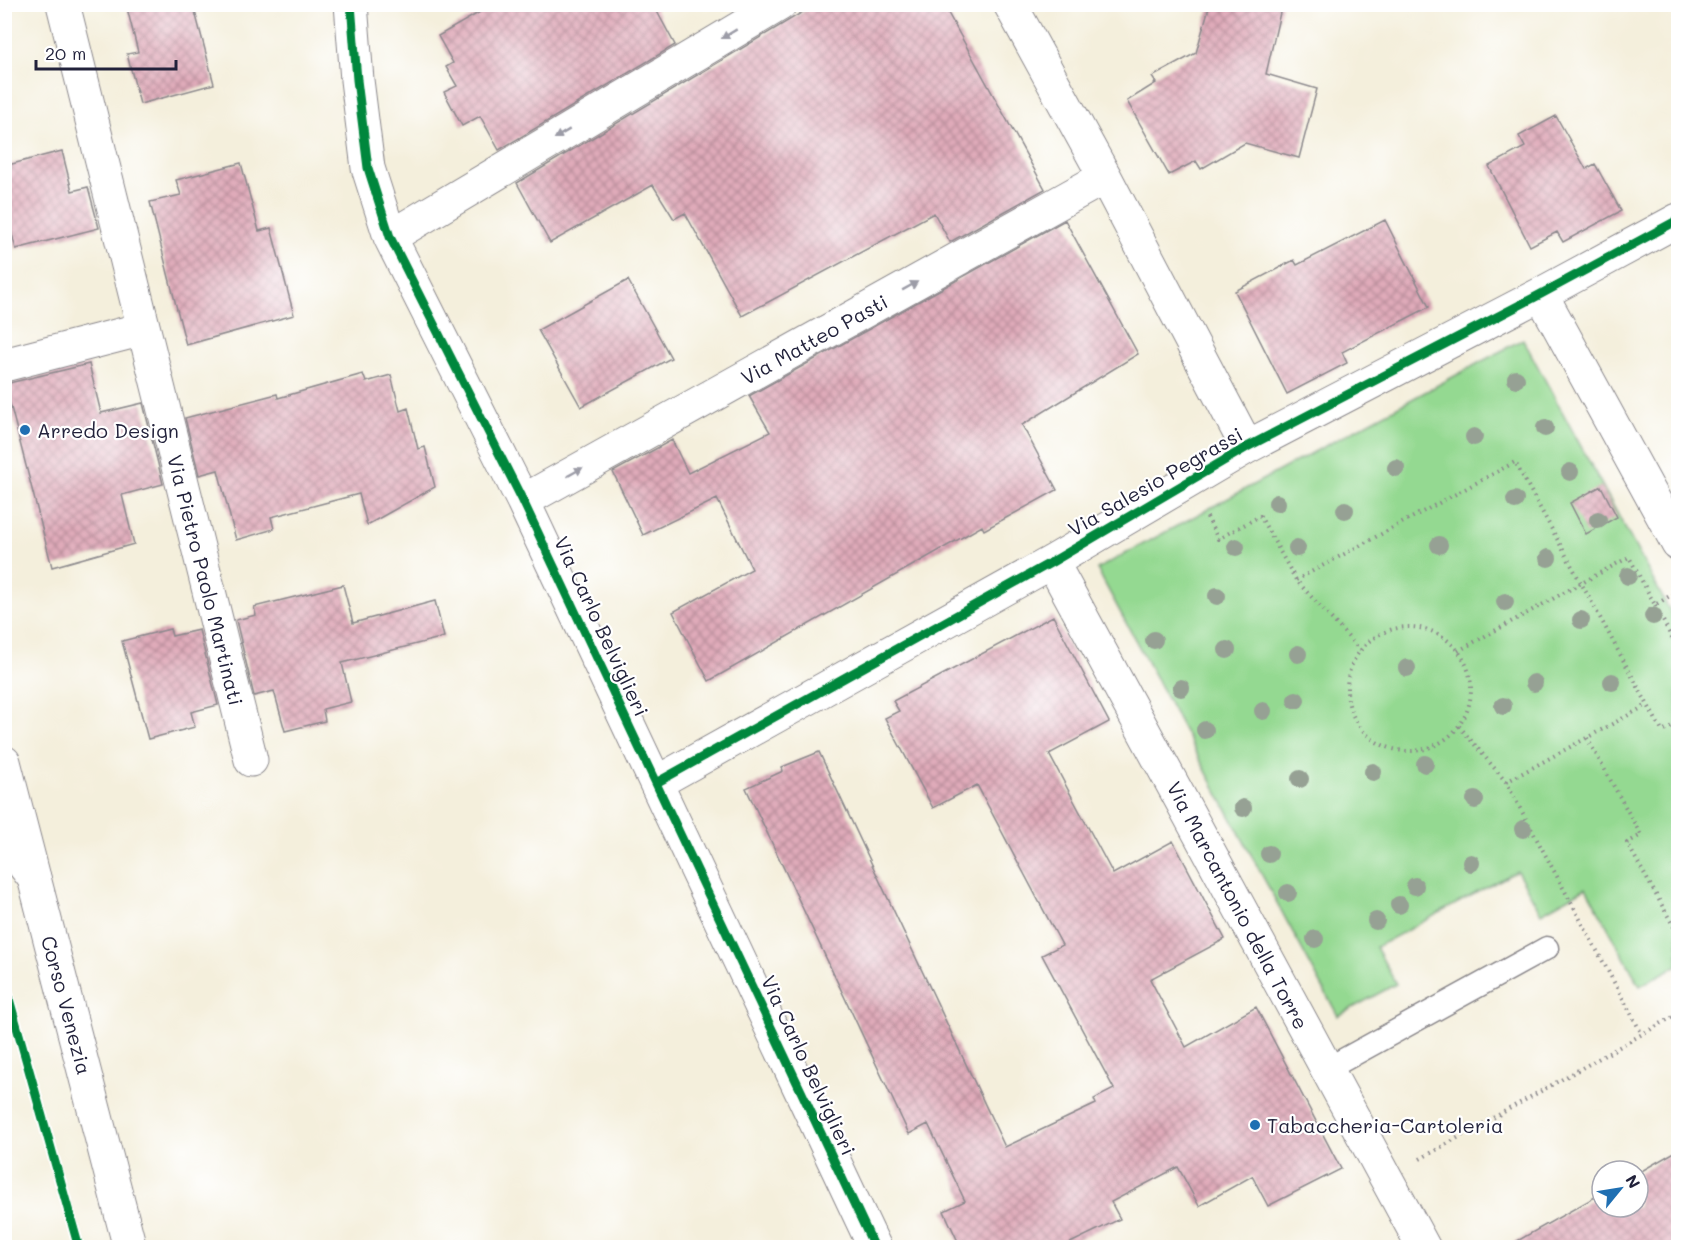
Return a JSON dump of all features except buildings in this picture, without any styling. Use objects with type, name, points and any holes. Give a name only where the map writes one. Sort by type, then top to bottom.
[{"type":"street","name":"Via Pietro Paolo Martinati","points":[[63,4],[251,760]]},
{"type":"street","name":"Via Carlo Belviglieri","points":[[351,4],[357,80],[368,168],[390,237],[524,501],[875,1248]]},
{"type":"street","points":[[390,237],[780,4]]},
{"type":"street","points":[[1010,4],[1105,177],[1247,447]]},
{"type":"street","name":"Via Matteo Pasti","points":[[524,501],[1105,177]]},
{"type":"street","name":"Via Salesio Pegrassi","points":[[656,783],[1052,562],[1247,447],[1678,220]]},
{"type":"street","points":[[1541,294],[1678,544]]},
{"type":"street","points":[[4,364],[143,329]]},
{"type":"street","name":"Via Marcantonio della Torre","points":[[1052,562],[1424,1248]]},
{"type":"street","name":"Corso Venezia","points":[[4,762],[130,1248]]},
{"type":"street","points":[[4,839],[34,878]]},
{"type":"lane","points":[[1327,1069],[1547,948]]},
{"type":"path","points":[[1296,580],[1515,462],[1662,731],[1678,723]]},
{"type":"path","points":[[1188,482],[1218,539],[1260,516],[1296,580],[1360,651]]},
{"type":"path","points":[[1458,651],[1629,557],[1678,650]]},
{"type":"path","points":[[1655,605],[1678,591]]},
{"type":"path","points":[[1405,626],[1425,629],[1443,637],[1458,651],[1468,669],[1471,688],[1468,708],[1459,726],[1445,740],[1425,749],[1404,751],[1383,746],[1366,734],[1354,718],[1347,698],[1347,676],[1360,651],[1369,640],[1386,630],[1405,626]]},
{"type":"path","points":[[1506,782],[1647,705]]},
{"type":"path","points":[[1459,726],[1506,782],[1642,1034]]},
{"type":"path","points":[[1587,738],[1641,835],[1627,843],[1678,934]]},
{"type":"path","points":[[1386,1178],[1678,1014]]},
{"type":"green space","points":[[1523,339],[1678,626],[1678,965],[1640,986],[1586,888],[1541,913],[1517,871],[1376,947],[1396,984],[1338,1016],[1097,569]]},
{"type":"cycle path","points":[[351,4],[357,80],[368,168],[390,237],[523,501],[875,1248]]},
{"type":"cycle path","points":[[656,783],[1052,562],[1247,447],[1678,220]]},
{"type":"cycle path","points":[[4,981],[79,1248]]},
{"type":"place","name":"Arredo Design","points":[[25,430]]},
{"type":"place","name":"Tabaccheria-Cartoleria","points":[[1255,1125]]}]
